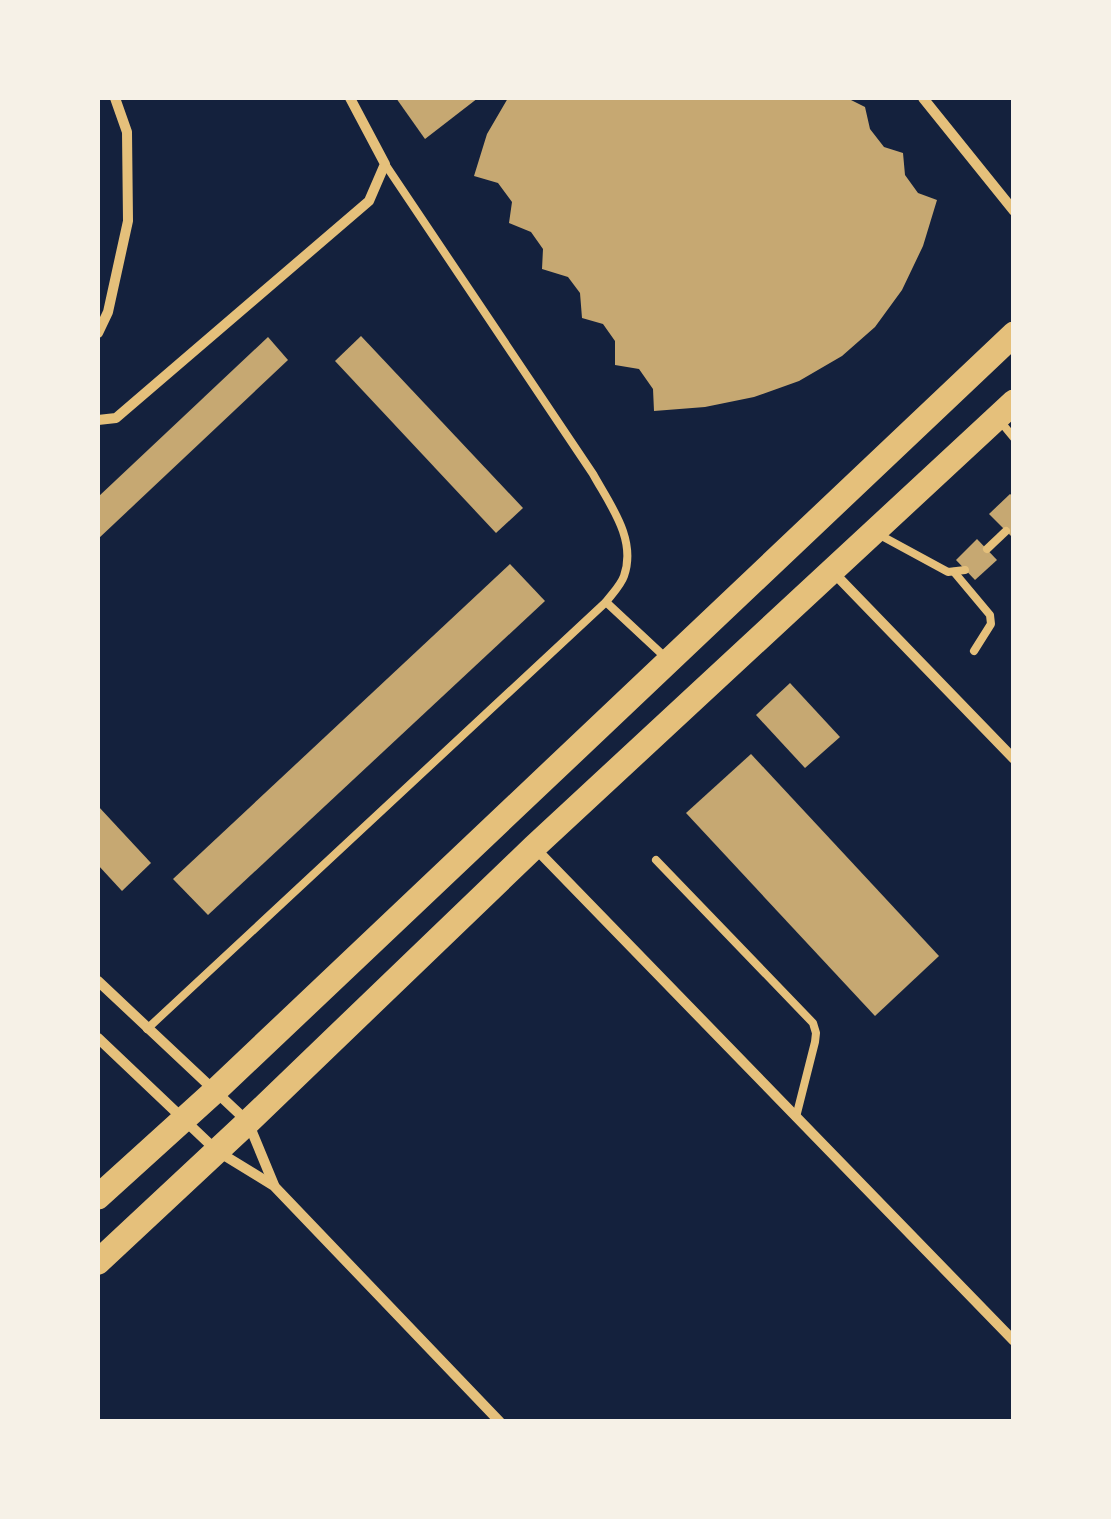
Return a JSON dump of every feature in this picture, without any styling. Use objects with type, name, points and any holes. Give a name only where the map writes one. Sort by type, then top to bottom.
[{"type":"main road","points":[[98,1198],[1014,334]]},
{"type":"main road","points":[[98,1262],[534,847],[874,532],[1008,419]]},
{"type":"street","points":[[98,333],[108,312],[128,221],[128,132],[115,98]]},
{"type":"street","points":[[98,420],[116,418],[369,201],[384,164],[350,98]]},
{"type":"street","points":[[923,98],[1014,210]]},
{"type":"street","points":[[832,571],[1014,759]]},
{"type":"street","points":[[534,847],[1014,1341]]},
{"type":"street","points":[[98,981],[248,1122],[274,1186]]},
{"type":"street","points":[[98,1038],[217,1151],[274,1186],[500,1422]]},
{"type":"lane","points":[[147,1029],[606,602],[624,579],[629,551],[620,522],[593,474],[384,164]]},
{"type":"lane","points":[[987,549],[1006,531]]},
{"type":"lane","points":[[874,532],[948,572],[964,570]]},
{"type":"lane","points":[[954,572],[990,615],[991,624],[974,652]]},
{"type":"lane","points":[[606,602],[669,660]]},
{"type":"lane","points":[[656,860],[813,1022],[816,1042],[796,1116]]},
{"type":"building","points":[[396,98],[478,98],[425,139]]},
{"type":"building","points":[[508,98],[847,98],[865,107],[870,129],[884,147],[903,153],[905,175],[918,193],[937,200],[923,246],[902,290],[875,327],[842,356],[799,381],[754,397],[705,407],[654,411],[653,389],[639,369],[615,365],[615,341],[603,324],[582,318],[580,293],[568,277],[542,269],[543,249],[531,232],[509,223],[512,202],[498,183],[474,176],[487,134]]},
{"type":"building","points":[[361,336],[523,508],[496,533],[335,361]]},
{"type":"building","points":[[268,337],[288,360],[98,539],[98,497]]},
{"type":"building","points":[[1010,494],[1014,497],[1014,539],[989,514]]},
{"type":"building","points":[[977,539],[997,560],[975,580],[956,560]]},
{"type":"building","points":[[510,564],[545,601],[208,915],[173,879]]},
{"type":"building","points":[[790,683],[840,737],[805,768],[756,715]]},
{"type":"building","points":[[751,754],[939,956],[875,1016],[686,813]]},
{"type":"building","points":[[98,806],[151,863],[122,891],[98,865]]}]
